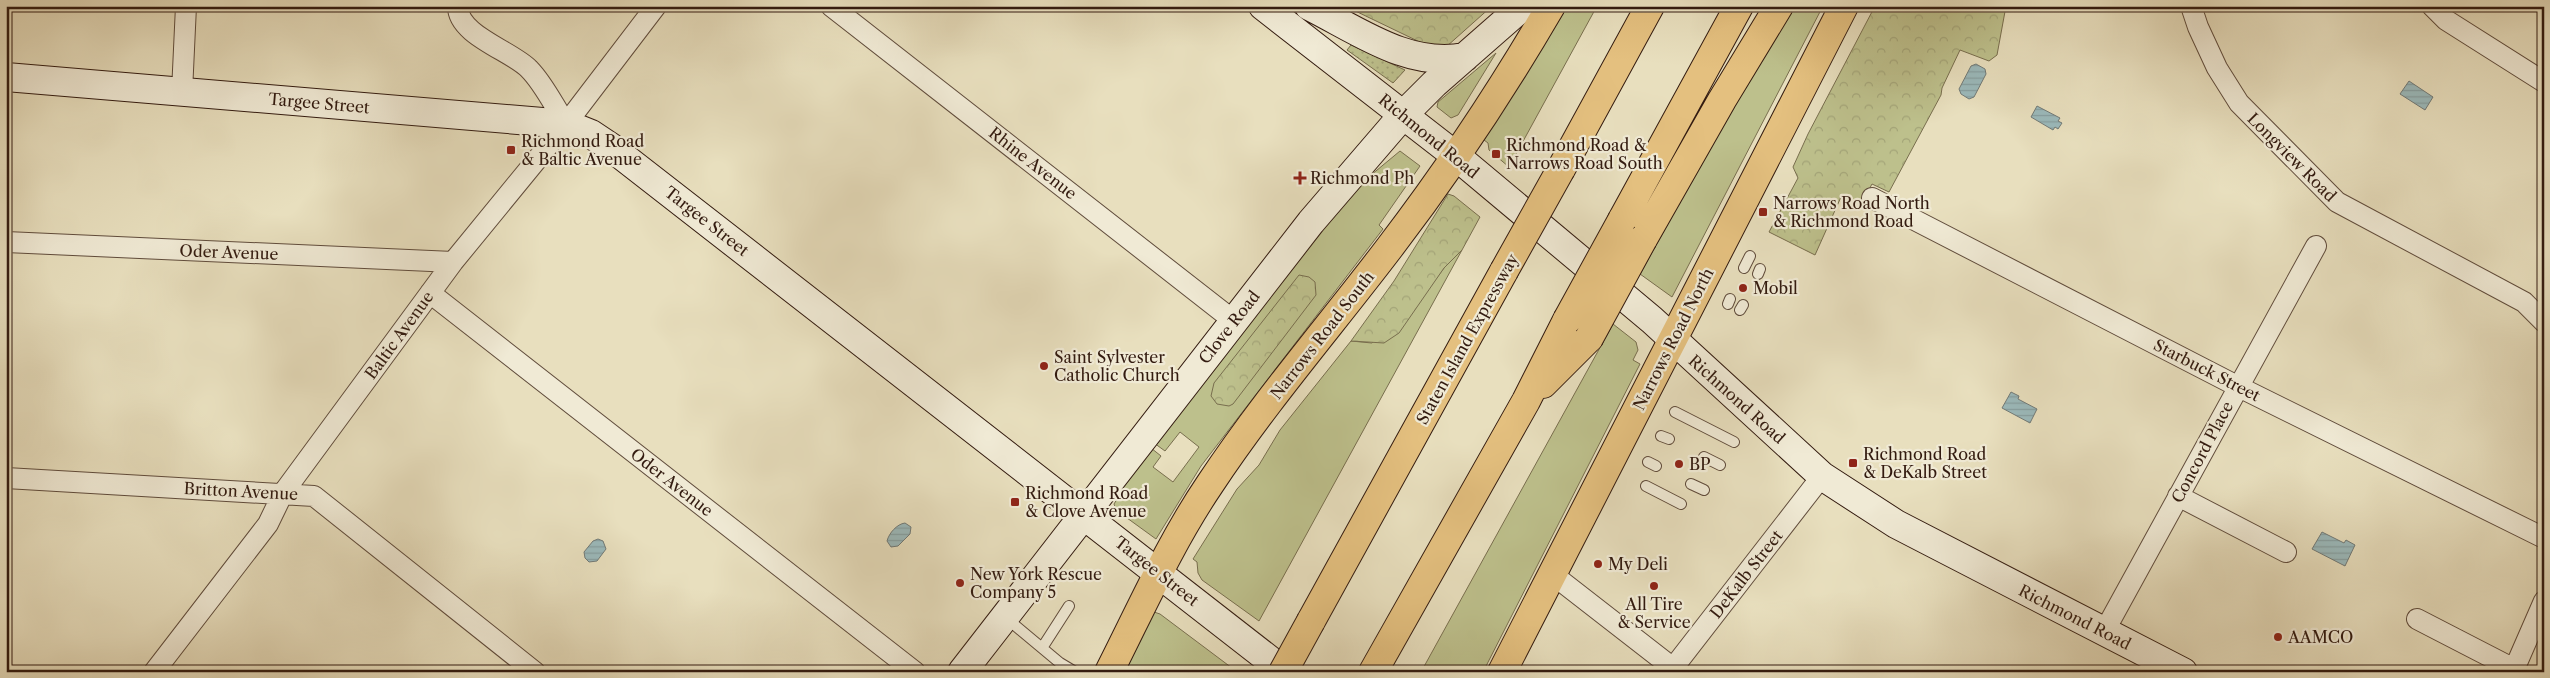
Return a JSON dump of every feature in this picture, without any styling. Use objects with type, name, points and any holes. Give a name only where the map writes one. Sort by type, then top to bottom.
[{"type":"main road","name":"Richmond Road","points":[[1263,6],[1456,156],[1672,339],[1822,476],[1896,524],[2174,670]]},
{"type":"main road","points":[[1309,6],[1404,54],[1433,60],[1466,57]]},
{"type":"main road","name":"Clove Road","points":[[962,672],[1311,222],[1403,115],[1523,6]]},
{"type":"main road","name":"Narrows Road South","points":[[1109,672],[1159,572],[1192,512],[1229,455],[1390,247],[1456,156],[1507,79],[1551,6]]},
{"type":"main road","points":[[1618,64],[1641,6]]},
{"type":"main road","name":"Staten Island Expressway","points":[[1284,672],[1650,6]]},
{"type":"main road","points":[[1373,671],[1526,401],[1567,320],[1739,6]]},
{"type":"main road","points":[[1526,401],[1589,338],[1717,108],[1779,6]]},
{"type":"main road","name":"Narrows Road North","points":[[1502,672],[1844,6]]},
{"type":"main road","name":"Targee Street","points":[[6,77],[566,124],[590,134],[612,148],[1159,572],[1284,672]]},
{"type":"street","points":[[182,92],[186,6]]},
{"type":"street","points":[[458,6],[458,10],[467,27],[528,68],[566,124]]},
{"type":"street","name":"Baltic Avenue","points":[[154,672],[268,524],[283,493],[453,262],[566,124],[656,6]]},
{"type":"street","name":"Rhine Avenue","points":[[830,6],[1234,321]]},
{"type":"street","name":"Longview Road","points":[[2191,6],[2198,27],[2217,68],[2239,103],[2337,202],[2524,302],[2544,322]]},
{"type":"street","points":[[2432,6],[2446,20],[2544,82]]},
{"type":"street","name":"Starbuck Street","points":[[1872,198],[2237,386],[2544,538]]},
{"type":"street","name":"Oder Avenue","points":[[6,242],[453,262]]},
{"type":"street","name":"Concord Place","points":[[2104,632],[2237,386],[2316,246]]},
{"type":"street","name":"Oder Avenue","points":[[430,293],[915,672]]},
{"type":"street","name":"DeKalb Street","points":[[1674,670],[1822,476]]},
{"type":"street","name":"Britton Avenue","points":[[6,478],[314,496],[535,672]]},
{"type":"street","points":[[2178,496],[2286,552]]},
{"type":"street","points":[[1552,574],[1674,670]]},
{"type":"street","points":[[2417,619],[2513,670],[2544,601]]},
{"type":"lane","points":[[1744,268],[1750,256]]},
{"type":"lane","points":[[1675,412],[1734,442]]},
{"type":"lane","points":[[1704,457],[1720,465]]},
{"type":"lane","points":[[1691,484],[1704,490]]},
{"type":"lane","points":[[1646,486],[1681,504]]},
{"type":"lane","points":[[1042,648],[1069,606]]},
{"type":"lane","points":[[1004,616],[1060,663],[1075,672]]},
{"type":"green space","points":[[1345,6],[1492,6],[1446,47],[1428,46]]},
{"type":"green space","points":[[1567,6],[1597,6],[1509,167],[1489,150],[1488,143],[1484,140]]},
{"type":"green space","points":[[1793,6],[1823,6],[1672,297],[1640,274],[1742,90]]},
{"type":"green space","points":[[1875,6],[2006,6],[1997,55],[1989,61],[1960,50],[1942,88],[1941,95],[1889,192],[1872,184],[1861,204],[1841,197],[1815,255],[1769,232],[1798,178],[1793,167],[1808,134]]},
{"type":"green space","points":[[2539,6],[2544,6],[2544,56],[2541,52]]},
{"type":"green space","points":[[1351,45],[1405,70],[1393,83],[1347,50]]},
{"type":"green space","points":[[1496,53],[1458,115],[1451,118],[1437,107],[1438,102]]},
{"type":"green space","points":[[1400,151],[1420,166],[1379,225],[1383,229],[1201,466],[1156,539],[1116,510],[1114,504],[1117,499],[1113,496],[1151,448],[1161,456],[1153,467],[1173,482],[1199,447],[1180,432],[1165,451],[1154,443],[1332,212],[1359,185]]},
{"type":"green space","points":[[1448,194],[1454,196],[1480,217],[1462,250],[1444,268],[1399,333],[1384,343],[1351,341],[1394,281]]},
{"type":"green space","points":[[1462,250],[1259,621],[1202,580],[1198,573],[1197,562],[1193,559],[1237,489],[1259,465],[1280,430],[1351,341],[1372,343],[1429,288],[1444,268]]},
{"type":"green space","points":[[1299,275],[1309,277],[1315,282],[1316,295],[1233,404],[1229,406],[1217,404],[1211,396],[1214,383]]},
{"type":"green space","points":[[1613,324],[1636,342],[1638,350],[1633,360],[1640,364],[1483,672],[1421,672]]},
{"type":"green space","points":[[1154,612],[1160,614],[1232,668],[1230,672],[1121,672]]},
{"type":"water","points":[[1976,64],[1985,69],[1986,74],[1974,97],[1969,99],[1961,94],[1959,89],[1971,66]]},
{"type":"water","points":[[2409,81],[2433,97],[2425,110],[2400,94]]},
{"type":"water","points":[[2037,106],[2060,118],[2058,121],[2062,123],[2058,129],[2055,127],[2053,130],[2031,117]]},
{"type":"water","points":[[2011,392],[2019,396],[2018,399],[2037,409],[2030,423],[2002,408]]},
{"type":"water","points":[[905,523],[911,527],[910,534],[898,546],[891,547],[887,541],[890,535],[896,527]]},
{"type":"water","points":[[2322,532],[2344,543],[2346,540],[2355,545],[2345,566],[2312,549]]},
{"type":"water","points":[[598,539],[603,541],[606,549],[597,561],[589,562],[585,558],[584,552],[593,541]]},
{"type":"place","name":"Richmond Road & Baltic Avenue","points":[[511,150]]},
{"type":"place","name":"Richmond Road & Narrows Road South","points":[[1496,154]]},
{"type":"place","name":"Richmond Ph","points":[[1300,178]]},
{"type":"place","name":"Narrows Road North & Richmond Road","points":[[1763,212]]},
{"type":"place","name":"Mobil","points":[[1743,288]]},
{"type":"place","name":"Saint Sylvester Catholic Church","points":[[1044,366]]},
{"type":"place","name":"Richmond Road & DeKalb Street","points":[[1853,463]]},
{"type":"place","name":"BP","points":[[1679,464]]},
{"type":"place","name":"Richmond Road & Clove Avenue","points":[[1015,502]]},
{"type":"place","name":"My Deli","points":[[1598,564]]},
{"type":"place","name":"New York Rescue Company 5","points":[[960,583]]},
{"type":"place","name":"All Tire & Service","points":[[1654,586]]},
{"type":"place","name":"AAMCO","points":[[2278,637]]}]
